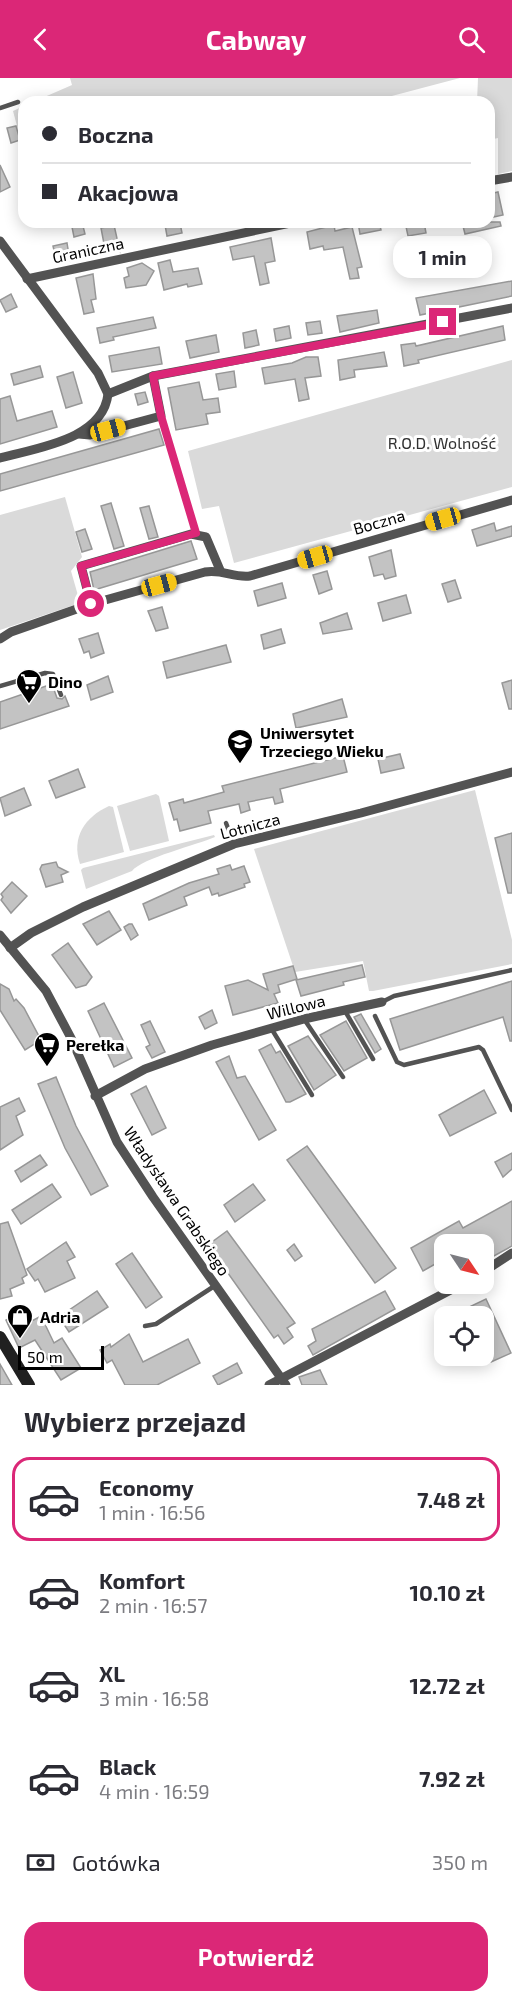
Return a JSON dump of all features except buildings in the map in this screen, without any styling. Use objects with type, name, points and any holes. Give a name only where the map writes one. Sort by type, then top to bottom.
[{"type":"main road","points":[[0,1337],[29,1385]]},
{"type":"street","points":[[495,181],[512,177]]},
{"type":"street","name":"Graniczna","points":[[27,279],[267,228]]},
{"type":"street","points":[[0,241],[98,373],[108,394]]},
{"type":"street","points":[[79,434],[99,416],[108,394],[153,376],[512,308]]},
{"type":"street","points":[[0,458],[79,434],[90,435],[161,416],[153,376]]},
{"type":"street","name":"Boczna","points":[[0,639],[17,630],[91,604],[220,570],[239,576],[250,576],[512,500]]},
{"type":"street","points":[[91,604],[81,566],[196,533],[206,537],[220,570]]},
{"type":"street","name":"Lotnicza","points":[[10,948],[31,933],[83,907],[234,844],[361,813],[512,772]]},
{"type":"street","name":"Władysława Grabskiego","points":[[0,935],[46,992],[71,1038],[117,1142],[153,1197],[284,1382]]},
{"type":"street","name":"Willowa","points":[[95,1096],[145,1069],[271,1028],[382,1002]]},
{"type":"street","points":[[494,1265],[512,1253]]},
{"type":"street","points":[[269,1385],[284,1382],[444,1294]]},
{"type":"lane","points":[[0,108],[18,102]]},
{"type":"lane","points":[[161,416],[196,533]]},
{"type":"lane","points":[[0,686],[45,673],[53,674],[61,695]]},
{"type":"lane","points":[[226,823],[234,844]]},
{"type":"lane","name":"Willowa","points":[[382,1002],[394,996],[512,970]]},
{"type":"lane","points":[[345,1011],[373,1059]]},
{"type":"lane","points":[[375,1016],[397,1062],[404,1065],[478,1047],[483,1050],[512,1110]]},
{"type":"lane","points":[[304,1019],[343,1077]]},
{"type":"lane","points":[[271,1028],[312,1095]]},
{"type":"lane","points":[[145,1326],[156,1324],[216,1285]]},
{"type":"green space","points":[[70,78],[460,78],[392,96],[47,96],[72,85]]},
{"type":"green space","points":[[478,78],[512,78],[512,171],[498,174],[495,96],[477,96]]},
{"type":"green space","points":[[18,109],[18,130],[13,111]]},
{"type":"green space","name":"R.O.D. Wolność","points":[[512,360],[512,487],[234,563],[219,506],[202,509],[188,451]]},
{"type":"green space","points":[[65,497],[82,557],[71,571],[79,599],[74,605],[0,630],[0,515]]},
{"type":"green space","points":[[475,790],[512,940],[512,964],[373,991],[369,991],[363,961],[295,972],[254,849]]},
{"type":"green space","points":[[156,794],[159,796],[169,841],[130,851],[117,806]]},
{"type":"green space","points":[[109,806],[113,807],[124,852],[80,864],[77,845],[82,829],[93,816]]},
{"type":"green space","points":[[214,835],[215,837],[147,861],[132,871],[86,889],[81,870],[83,868]]},
{"type":"place","name":"Dino","points":[[29,705]]},
{"type":"place","name":"Uniwersytet Trzeciego Wieku","points":[[240,765]]},
{"type":"place","name":"Perełka","points":[[47,1068]]},
{"type":"place","name":"Adria","points":[[20,1340]]},
{"type":"route","points":[[91,604],[81,566],[196,533],[161,416],[153,376],[443,322]]}]
